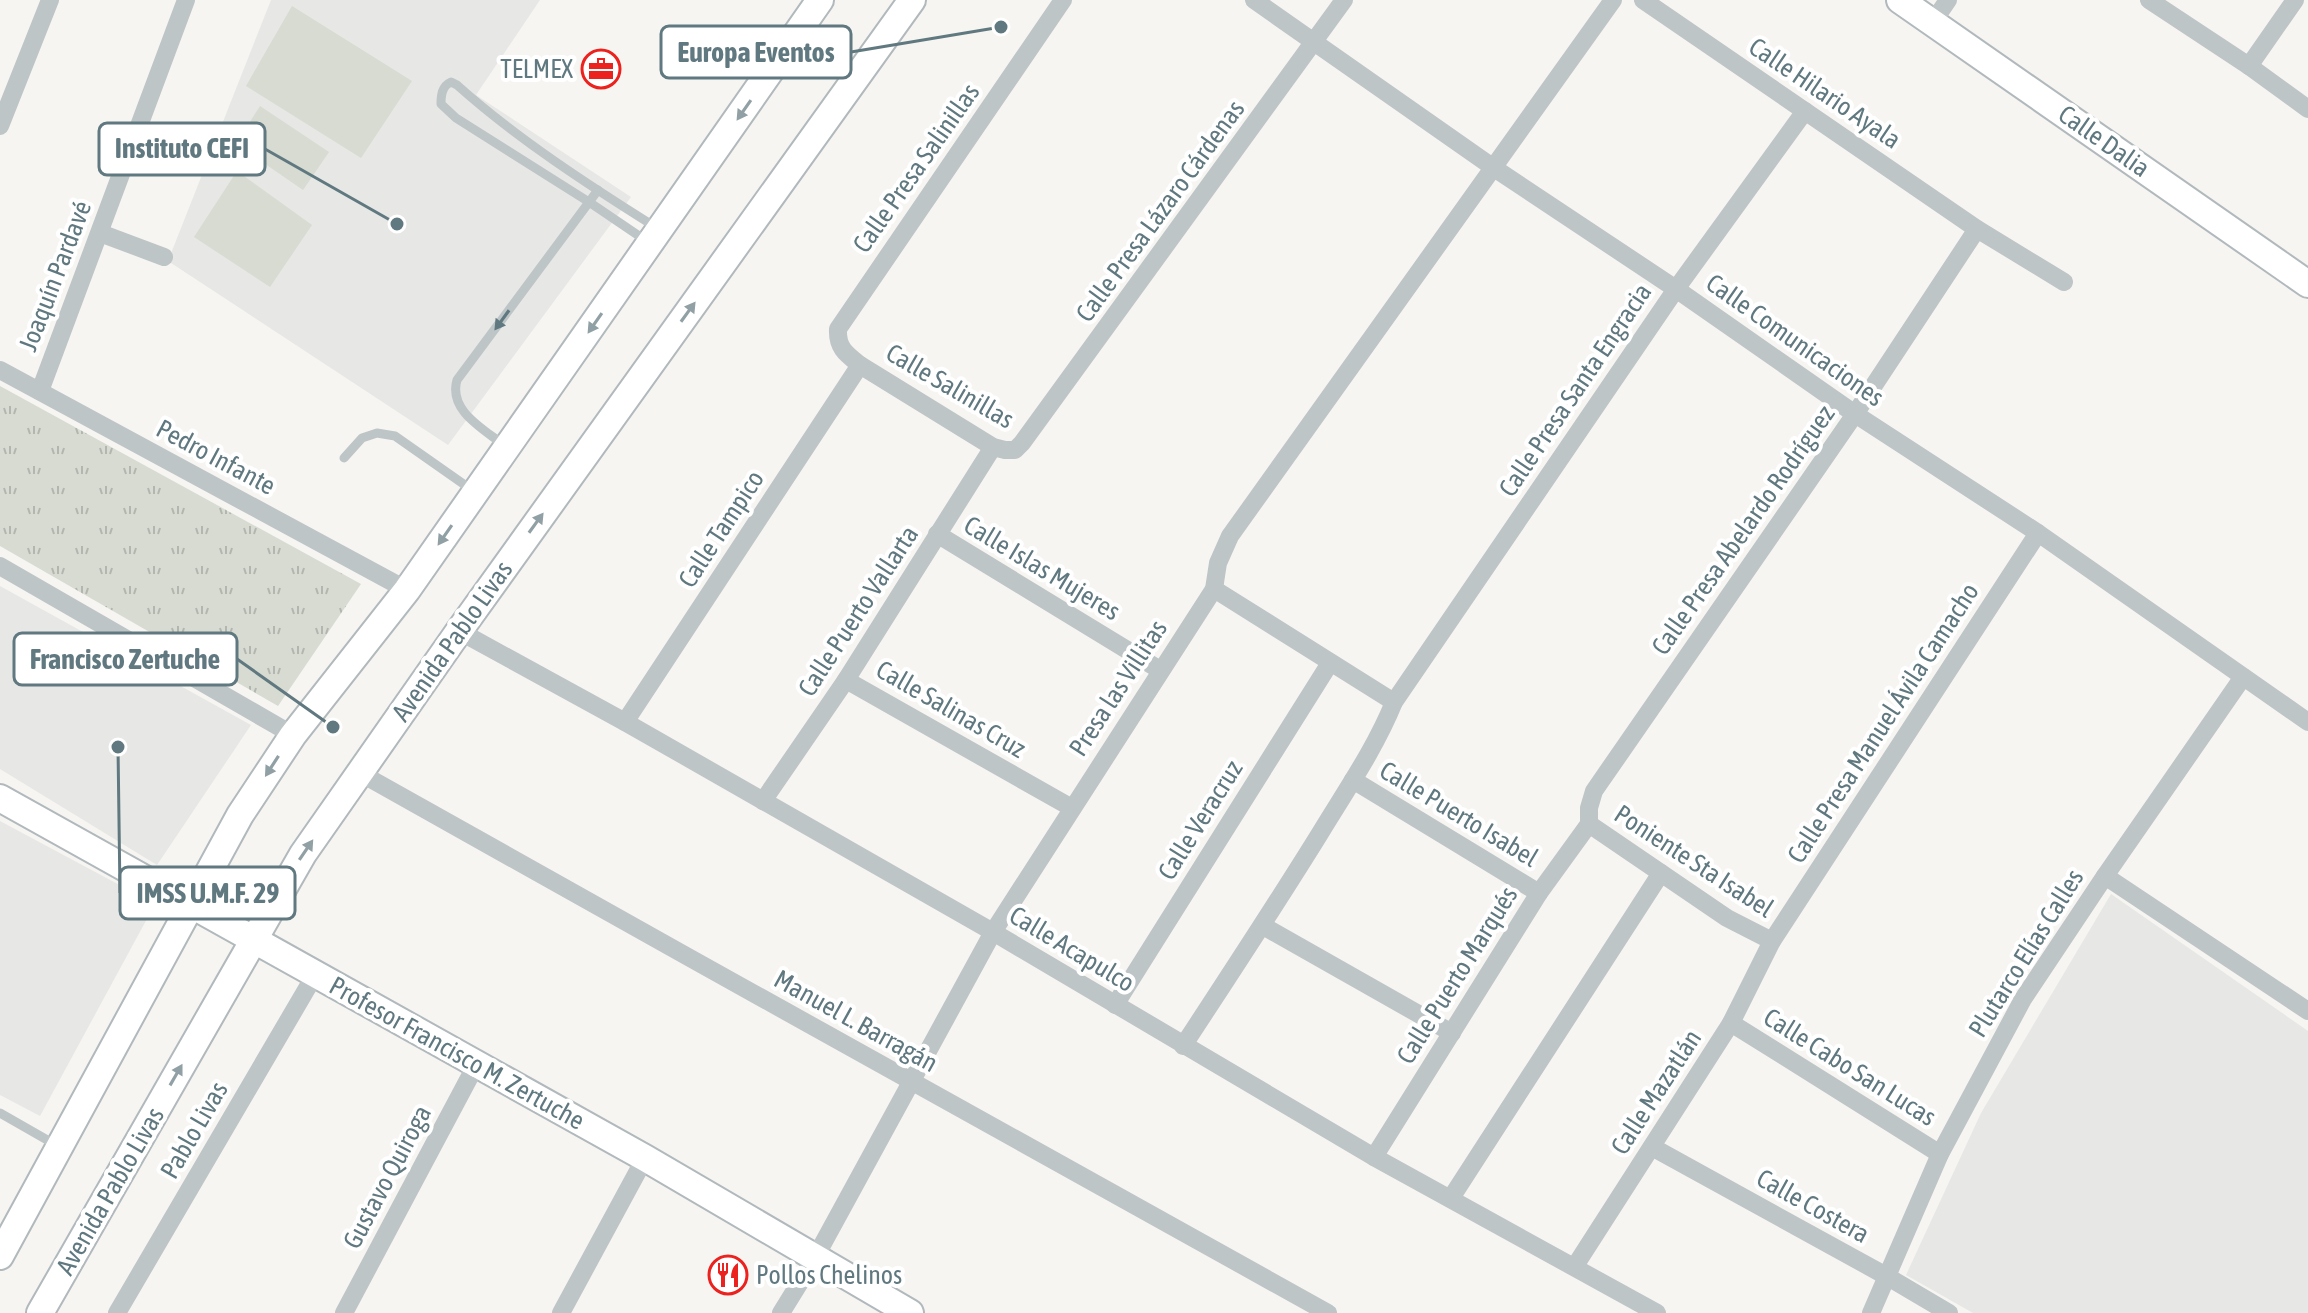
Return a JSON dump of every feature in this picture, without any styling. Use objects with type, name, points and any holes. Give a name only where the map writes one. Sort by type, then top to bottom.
[{"type":"main road","points":[[0,1256],[13,1222],[59,1147],[240,815],[293,735],[407,590],[820,0]]},
{"type":"main road","name":"Avenida Pablo Livas","points":[[40,1313],[303,854],[459,631],[912,0]]},
{"type":"main road","name":"Calle Dalia","points":[[1900,0],[1940,11],[2308,284]]},
{"type":"main road","name":"Profesor Francisco M. Zertuche","points":[[0,798],[645,1158],[910,1313]]},
{"type":"street","points":[[0,126],[6,85],[50,0]]},
{"type":"street","name":"Joaquín Pardavé","points":[[40,391],[186,0]]},
{"type":"street","name":"Calle Presa Salinillas","points":[[860,365],[841,350],[838,329],[1063,0]]},
{"type":"street","name":"Calle Comunicaciones","points":[[1254,0],[1855,414],[2038,533],[2308,722]]},
{"type":"street","name":"Calle Presa Lázaro Cárdenas","points":[[1015,450],[1344,0]]},
{"type":"street","name":"Presa las Villitas","points":[[781,1313],[815,1258],[993,932],[1214,589],[1218,563],[1230,536],[1613,0]]},
{"type":"street","name":"Calle Hilario Ayala","points":[[1643,0],[1977,229],[2064,282]]},
{"type":"street","points":[[2149,0],[2308,109]]},
{"type":"street","points":[[2249,66],[2295,0]]},
{"type":"street","name":"Calle Presa Santa Engracia","points":[[1394,702],[1676,289],[1805,111]]},
{"type":"street","name":"Calle Presa Abelardo Rodríguez","points":[[1589,824],[1594,791],[1855,414],[1977,229]]},
{"type":"street","points":[[100,233],[164,257]]},
{"type":"street","name":"Calle Salinillas","points":[[860,365],[993,447],[1015,450]]},
{"type":"street","name":"Calle Tampico","points":[[625,722],[860,365]]},
{"type":"street","name":"Pedro Infante","points":[[0,370],[407,590]]},
{"type":"street","name":"Calle Puerto Vallarta","points":[[763,801],[846,680],[993,447]]},
{"type":"street","name":"Calle Presa Manuel Ávila Camacho","points":[[1772,941],[2038,533]]},
{"type":"street","name":"Calle Islas Mujeres","points":[[937,534],[1160,670]]},
{"type":"street","points":[[0,566],[293,735]]},
{"type":"street","points":[[1183,1046],[1263,926],[1353,780],[1383,729],[1394,702],[1214,589]]},
{"type":"street","name":"Calle Acapulco","points":[[459,631],[993,932],[1374,1157],[1657,1313]]},
{"type":"street","name":"Calle Veracruz","points":[[1115,1005],[1330,663]]},
{"type":"street","name":"Plutarco Elías Calles","points":[[1871,1313],[1940,1154],[2023,999],[2243,677]]},
{"type":"street","name":"Calle Salinas Cruz","points":[[846,680],[1072,808]]},
{"type":"street","name":"Manuel L. Barragán","points":[[360,773],[1328,1313]]},
{"type":"street","name":"Calle Puerto Isabel","points":[[1353,780],[1539,893]]},
{"type":"street","name":"Poniente Sta Isabel","points":[[1589,824],[1727,918],[1772,941]]},
{"type":"street","name":"Calle Puerto Marqués","points":[[1374,1157],[1539,893],[1589,824]]},
{"type":"street","points":[[1451,1198],[1661,873]]},
{"type":"street","points":[[2105,876],[2308,1011]]},
{"type":"street","points":[[1263,926],[1452,1033]]},
{"type":"street","name":"Calle Mazatlán","points":[[1575,1266],[1731,1023],[1772,941]]},
{"type":"street","name":"Pablo Livas","points":[[117,1313],[316,973]]},
{"type":"street","name":"Calle Cabo San Lucas","points":[[1731,1023],[1940,1154]]},
{"type":"street","name":"Gustavo Quiroga","points":[[344,1313],[476,1065]]},
{"type":"street","name":"Calle Costera","points":[[1652,1147],[1949,1313]]},
{"type":"street","points":[[561,1313],[645,1158]]},
{"type":"lane","points":[[447,83],[457,85],[492,115],[598,190],[655,237],[589,202],[450,113],[441,104],[441,93],[447,83]]},
{"type":"lane","points":[[507,447],[468,417],[459,406],[455,397],[457,380],[598,190]]},
{"type":"lane","points":[[344,458],[362,438],[377,433],[395,436],[475,492]]},
{"type":"lane","points":[[0,1113],[59,1147]]},
{"type":"shaded area","points":[[271,0],[540,0],[476,95],[631,197],[448,445],[168,261]]},
{"type":"shaded area","points":[[0,586],[251,725],[157,865],[0,769]]},
{"type":"shaded area","points":[[0,821],[155,904],[40,1116],[0,1095]]},
{"type":"shaded area","points":[[2111,894],[2308,1031],[2308,1313],[1973,1313],[1906,1275],[1981,1113]]},
{"type":"green space","points":[[292,6],[412,81],[361,158],[246,86]]},
{"type":"green space","points":[[260,106],[329,152],[303,190],[236,144]]},
{"type":"green space","points":[[237,171],[312,225],[270,287],[194,237]]},
{"type":"green space","points":[[0,386],[361,584],[278,706],[0,546]]},
{"type":"place","name":"Europa Eventos","points":[[1001,27]]},
{"type":"place","name":"TELMEX","points":[[601,69]]},
{"type":"place","name":"Instituto CEFI","points":[[397,224]]},
{"type":"place","name":"Francisco Zertuche","points":[[333,727]]},
{"type":"place","name":"IMSS U.M.F. 29","points":[[118,747]]},
{"type":"place","name":"Pollos Chelinos","points":[[728,1275]]}]
